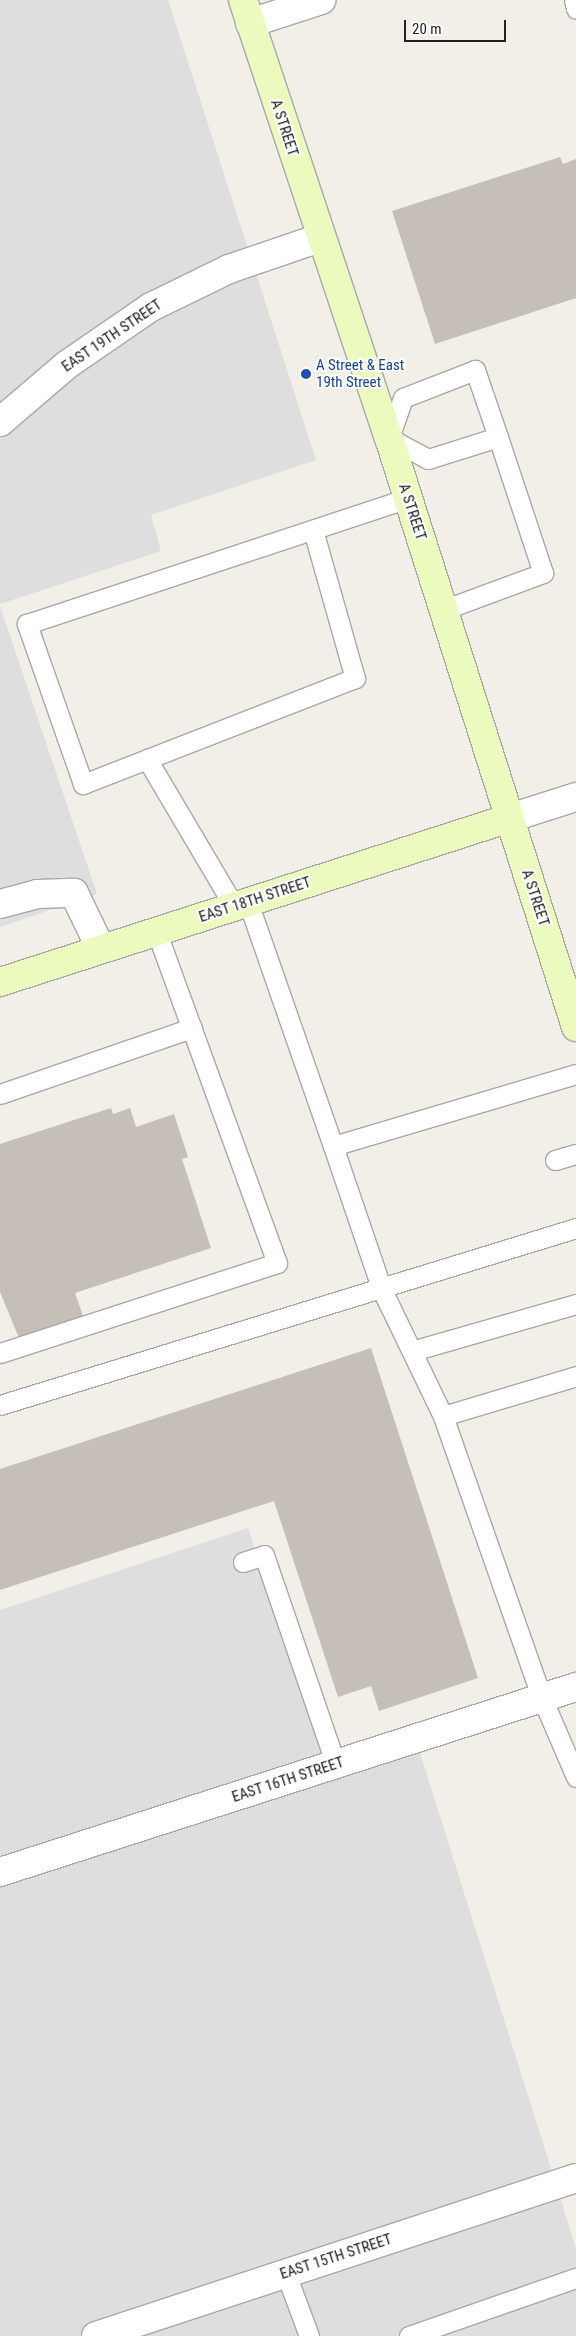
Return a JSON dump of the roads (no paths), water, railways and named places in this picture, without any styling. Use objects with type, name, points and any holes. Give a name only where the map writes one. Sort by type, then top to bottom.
[{"type":"main road","name":"A STREET","points":[[247,12],[320,238],[389,438],[510,818],[570,983],[576,1027]]},
{"type":"main road","name":"EAST 18TH STREET","points":[[0,982],[510,818]]},
{"type":"street","points":[[247,12],[321,0]]},
{"type":"street","name":"EAST 19TH STREET","points":[[0,422],[68,364],[151,307],[229,269],[320,238]]},
{"type":"street","points":[[510,818],[576,797]]},
{"type":"street","points":[[0,904],[37,894],[74,893],[101,949]]},
{"type":"street","name":"EAST 16TH STREET","points":[[0,1872],[576,1687]]},
{"type":"street","name":"EAST 15TH STREET","points":[[96,2336],[575,2180]]},
{"type":"lane","points":[[574,0],[576,9]]},
{"type":"lane","points":[[443,610],[543,573],[498,437],[475,370],[403,398],[389,438],[428,459],[498,437]]},
{"type":"lane","points":[[313,530],[355,678],[82,784],[27,624],[407,498]]},
{"type":"lane","points":[[147,759],[241,904],[333,1146],[382,1290],[443,1416],[542,1698],[576,1778]]},
{"type":"lane","points":[[0,1354],[277,1263],[156,931]]},
{"type":"lane","points":[[0,1094],[192,1028]]},
{"type":"lane","points":[[333,1146],[576,1074]]},
{"type":"lane","points":[[555,1160],[576,1154]]},
{"type":"lane","points":[[0,1405],[382,1290],[576,1228]]},
{"type":"lane","points":[[412,1351],[576,1304]]},
{"type":"lane","points":[[443,1416],[576,1376]]},
{"type":"lane","points":[[243,1562],[264,1555],[336,1765]]},
{"type":"lane","points":[[286,2274],[309,2336]]},
{"type":"lane","points":[[409,2336],[576,2278]]},
{"type":"place","name":"A Street & East 19th Street","points":[[306,374]]}]
